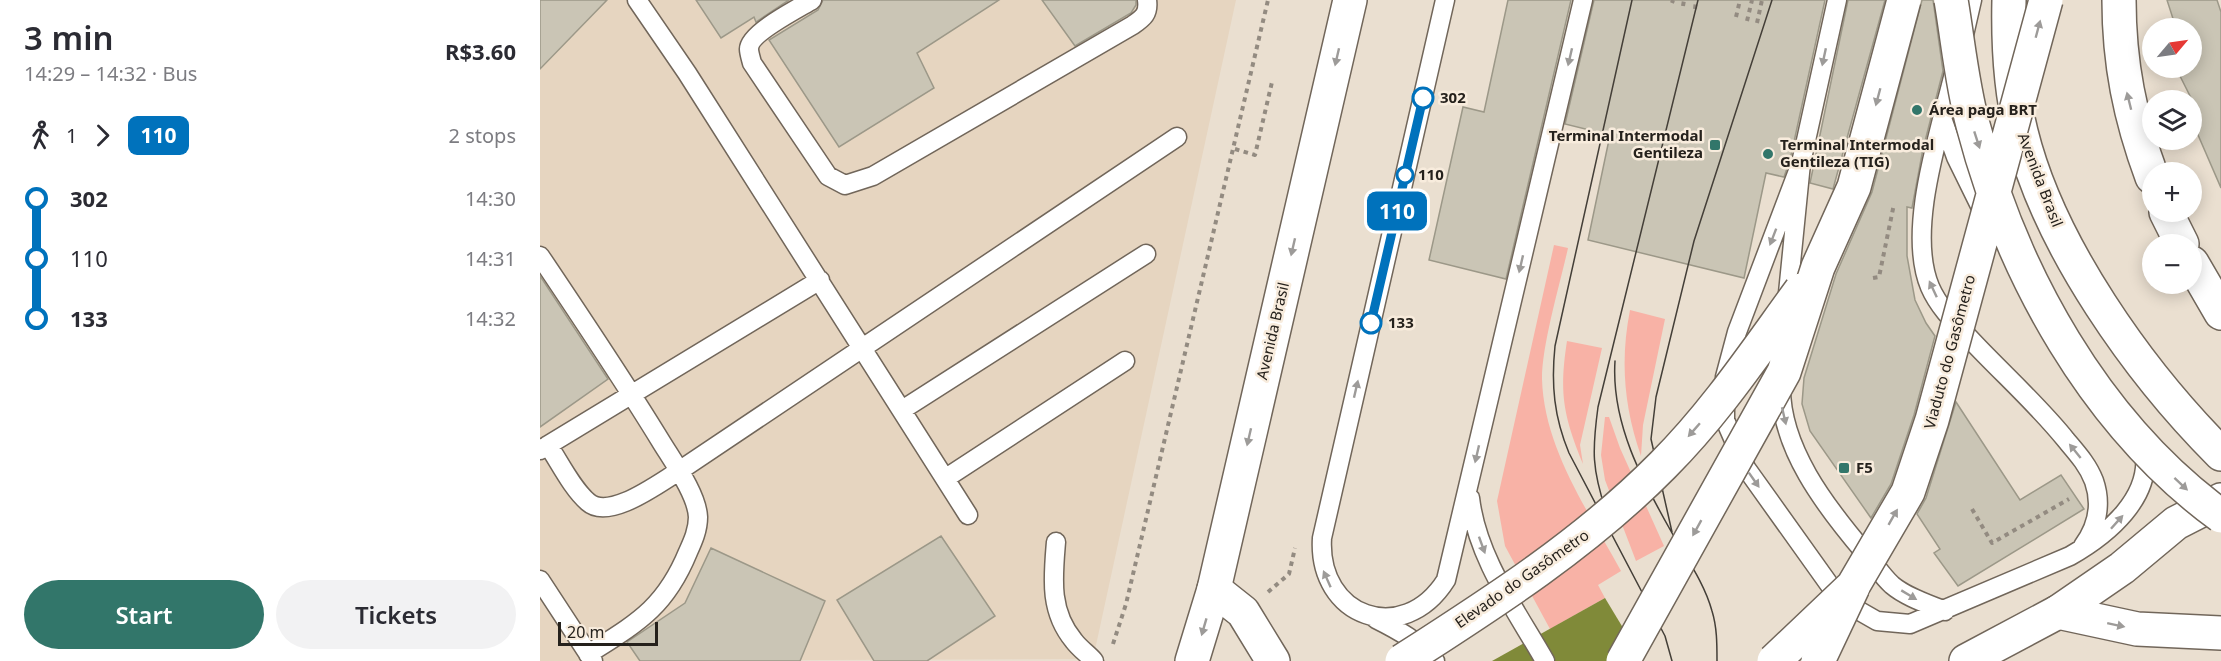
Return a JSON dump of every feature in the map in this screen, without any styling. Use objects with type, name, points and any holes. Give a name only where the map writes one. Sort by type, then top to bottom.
[{"type":"main road","name":"Avenida Brasil","points":[[1192,661],[1214,590],[1350,0]]},
{"type":"main road","name":"Elevado do Gasômetro","points":[[1623,661],[1784,372],[1818,267],[1854,187],[1904,0]]},
{"type":"main road","points":[[1951,0],[1972,124],[1998,208],[2050,318],[2125,428],[2196,498],[2221,516]]},
{"type":"main road","name":"Avenida Brasil","points":[[2009,0],[2011,79],[2021,132],[2035,176],[2061,232],[2088,283],[2136,359],[2221,454]]},
{"type":"main road","name":"Viaduto do Gasômetro","points":[[1774,661],[1853,586],[1908,492],[1932,420],[2046,0]]},
{"type":"main road","points":[[2119,0],[2119,49],[2127,93],[2147,162]]},
{"type":"main road","name":"Elevado do Gasômetro","points":[[1402,661],[1488,606],[1576,544],[1664,465],[1726,393],[1818,267]]},
{"type":"main road","points":[[2202,280],[2221,313]]},
{"type":"main road","points":[[1966,661],[2058,612],[2122,568],[2176,523],[2221,500]]},
{"type":"main road","points":[[1818,661],[1853,586]]},
{"type":"main road","points":[[1214,590],[1243,612],[1273,661]]},
{"type":"main road","points":[[2058,612],[2137,629],[2221,633]]},
{"type":"lane","points":[[638,0],[820,280],[968,515]]},
{"type":"lane","points":[[812,0],[764,29],[751,42],[749,49],[752,63],[828,176],[845,185],[873,176],[1133,26],[1145,17],[1148,8],[1146,0]]},
{"type":"lane","points":[[1435,661],[1427,651],[1399,631],[1354,609],[1330,587],[1323,571],[1322,538],[1445,0]]},
{"type":"lane","points":[[1370,615],[1386,618],[1405,616],[1422,608],[1436,596],[1446,580],[1583,0]]},
{"type":"lane","points":[[1837,0],[1801,163],[1782,344],[1781,399],[1788,432],[1806,471],[1847,531],[1892,585],[1918,600],[1946,611]]},
{"type":"lane","points":[[1972,0],[1943,121],[1922,226],[1921,255],[1930,287],[1946,313],[2054,424],[2085,463],[2094,482],[2098,501],[2097,516],[2092,534],[2070,556]]},
{"type":"lane","points":[[1801,163],[1737,332],[1725,377],[1725,420],[1746,468],[1810,561],[1849,605],[1877,621],[1910,624],[1946,611],[2070,556],[2094,542],[2124,514],[2137,494],[2145,468],[2145,450],[2135,429],[2005,254],[1956,157],[1943,121]]},
{"type":"lane","points":[[820,280],[544,448],[588,503],[599,509],[615,507],[679,471],[1177,137]]},
{"type":"lane","points":[[902,410],[1146,254]]},
{"type":"lane","points":[[540,256],[632,394],[679,471],[694,502],[698,517],[696,534],[680,572],[663,598],[646,617],[591,658],[540,580]]},
{"type":"lane","points":[[946,478],[1125,361]]},
{"type":"lane","points":[[1469,488],[1471,510],[1482,548],[1545,661]]},
{"type":"lane","points":[[1056,542],[1054,604],[1062,625],[1075,643],[1094,661]]},
{"type":"path","points":[[1111,650],[1126,604],[1235,149],[1268,0]]},
{"type":"path","points":[[1683,6],[1684,0]]},
{"type":"path","points":[[1695,9],[1696,0]]},
{"type":"path","points":[[1736,17],[1740,0]]},
{"type":"path","points":[[1747,21],[1752,0]]},
{"type":"path","points":[[1757,23],[1762,0]]},
{"type":"path","points":[[1235,149],[1255,154],[1272,82]]},
{"type":"path","points":[[1873,278],[1879,277],[1894,204]]},
{"type":"path","points":[[1972,509],[1992,543],[2069,499]]},
{"type":"path","points":[[1243,612],[1289,574],[1297,538]]},
{"type":"shaded area","points":[[540,0],[1236,0],[1093,659],[540,661]]},
{"type":"shaded area","points":[[1554,245],[1568,248],[1545,349],[1542,379],[1545,405],[1559,455],[1582,503],[1621,571],[1598,585],[1605,598],[1550,629],[1505,546],[1497,501]]},
{"type":"shaded area","points":[[1630,310],[1665,319],[1643,425],[1641,456],[1627,402],[1625,384],[1625,347]]},
{"type":"shaded area","points":[[1567,341],[1602,348],[1580,445],[1583,464],[1567,417],[1563,390]]},
{"type":"shaded area","points":[[1605,417],[1609,417],[1620,448],[1664,546],[1636,561],[1605,480],[1601,455]]},
{"type":"shaded area","points":[[1605,598],[1643,661],[1492,661]]},
{"type":"building","points":[[540,0],[607,0],[540,69]]},
{"type":"building","points":[[696,0],[789,0],[756,22],[754,17],[721,38]]},
{"type":"building","points":[[823,0],[999,0],[917,53],[934,88],[839,147],[769,40],[818,10]]},
{"type":"building","points":[[1042,0],[1136,0],[1136,5],[1131,13],[1075,46]]},
{"type":"building","points":[[1508,0],[1571,0],[1506,279],[1429,260],[1463,107],[1484,112]]},
{"type":"building","points":[[1594,0],[1825,0],[1790,160],[1784,177],[1766,173],[1744,278],[1588,240],[1610,135],[1565,124]]},
{"type":"building","points":[[1848,0],[1885,0],[1833,189],[1810,183]]},
{"type":"building","points":[[1922,0],[1933,0],[1943,71],[1923,149],[1912,208],[1907,207],[1907,256],[1915,300],[1935,336],[1914,415],[1891,484],[1871,518],[1810,431],[1802,404],[1804,378],[1836,274],[1872,192]]},
{"type":"building","points":[[2167,0],[2217,0],[2221,12],[2221,188],[2202,144],[2202,90],[2187,90],[2181,78],[2202,78],[2202,18],[2173,18]]},
{"type":"building","points":[[540,276],[608,379],[540,427]]},
{"type":"building","points":[[1956,402],[2020,500],[2061,475],[2084,509],[1958,586],[1934,553],[1940,549],[1917,514],[1926,498]]},
{"type":"building","points":[[941,536],[995,616],[927,661],[874,661],[837,600]]},
{"type":"building","points":[[711,548],[825,601],[800,661],[640,661],[627,642],[685,603]]},
{"type":"tram line","points":[[1632,0],[1555,346],[1553,374],[1557,414],[1569,453],[1665,636],[1672,661]]},
{"type":"tram line","points":[[1606,511],[1594,460],[1598,407],[1698,0]]},
{"type":"tram line","points":[[1672,532],[1651,439],[1656,397],[1694,241],[1772,0]]},
{"type":"tram line","points":[[1615,361],[1615,384],[1623,429],[1650,492],[1709,600],[1716,629],[1717,661]]},
{"type":"bus line","name":"110","points":[[1371,323],[1423,98]]},
{"type":"place","name":"302","points":[[1423,98]]},
{"type":"place","name":"Área paga BRT","points":[[1917,110]]},
{"type":"place","name":"Terminal Intermodal Gentileza","points":[[1715,145]]},
{"type":"place","name":"Terminal Intermodal Gentileza (TIG)","points":[[1768,154]]},
{"type":"place","name":"110","points":[[1405,175]]},
{"type":"place","name":"133","points":[[1371,323]]},
{"type":"place","name":"F5","points":[[1844,468]]}]
